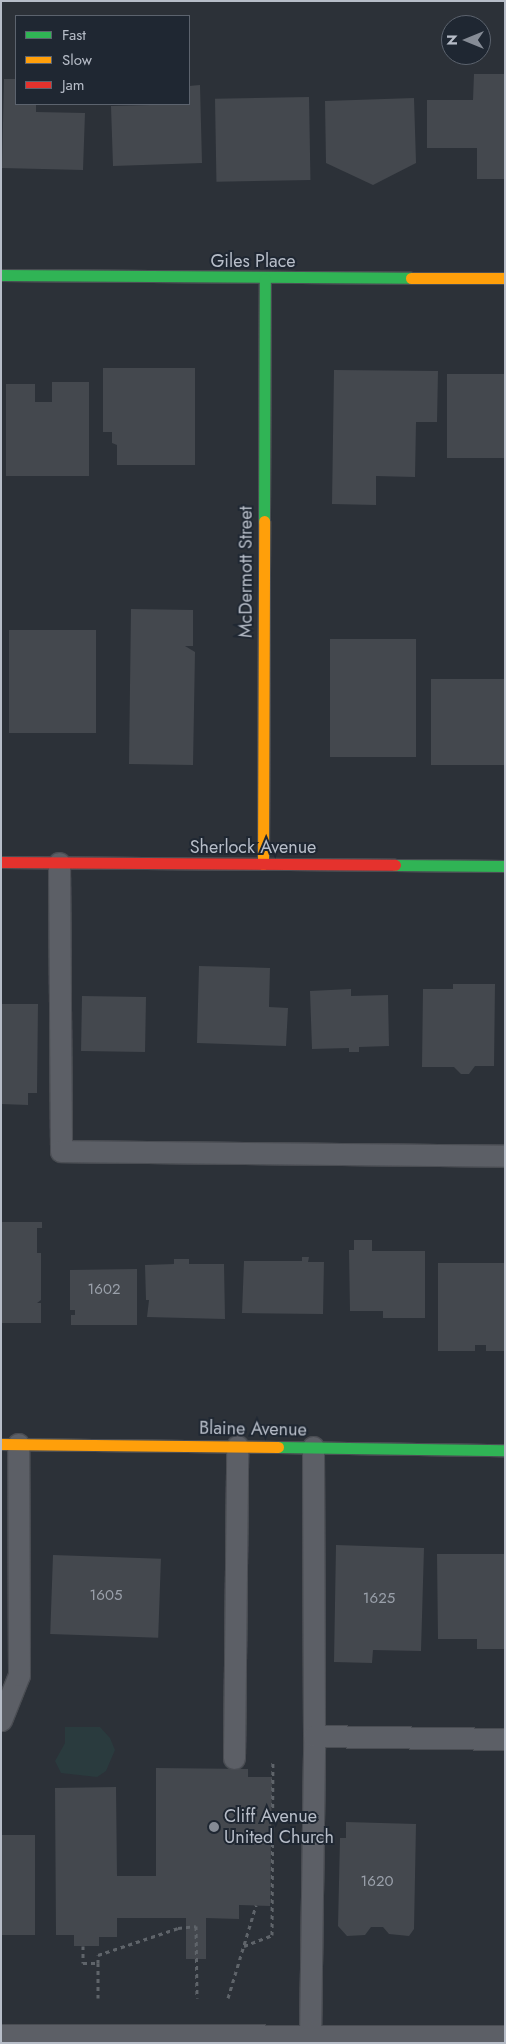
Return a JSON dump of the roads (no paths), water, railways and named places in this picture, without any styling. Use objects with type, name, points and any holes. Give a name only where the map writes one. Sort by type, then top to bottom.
[{"type":"street","name":"Giles Place","points":[[1,275],[265,279],[505,278]]},
{"type":"street","name":"McDermott Street","points":[[263,864],[265,279]]},
{"type":"street","name":"Sherlock Avenue","points":[[1,862],[505,866]]},
{"type":"street","name":"Blaine Avenue","points":[[10,1444],[505,1450]]},
{"type":"street","points":[[1,2039],[104,2041],[505,2040]]},
{"type":"lane","points":[[59,863],[61,1151],[505,1156]]},
{"type":"lane","points":[[1,1720],[19,1675],[10,1444]]},
{"type":"lane","points":[[234,1758],[237,1446]]},
{"type":"lane","points":[[310,2039],[314,1736],[313,1447]]},
{"type":"lane","points":[[314,1736],[505,1738]]},
{"type":"place","name":"Cliff Avenue United Church","points":[[214,1827]]}]
